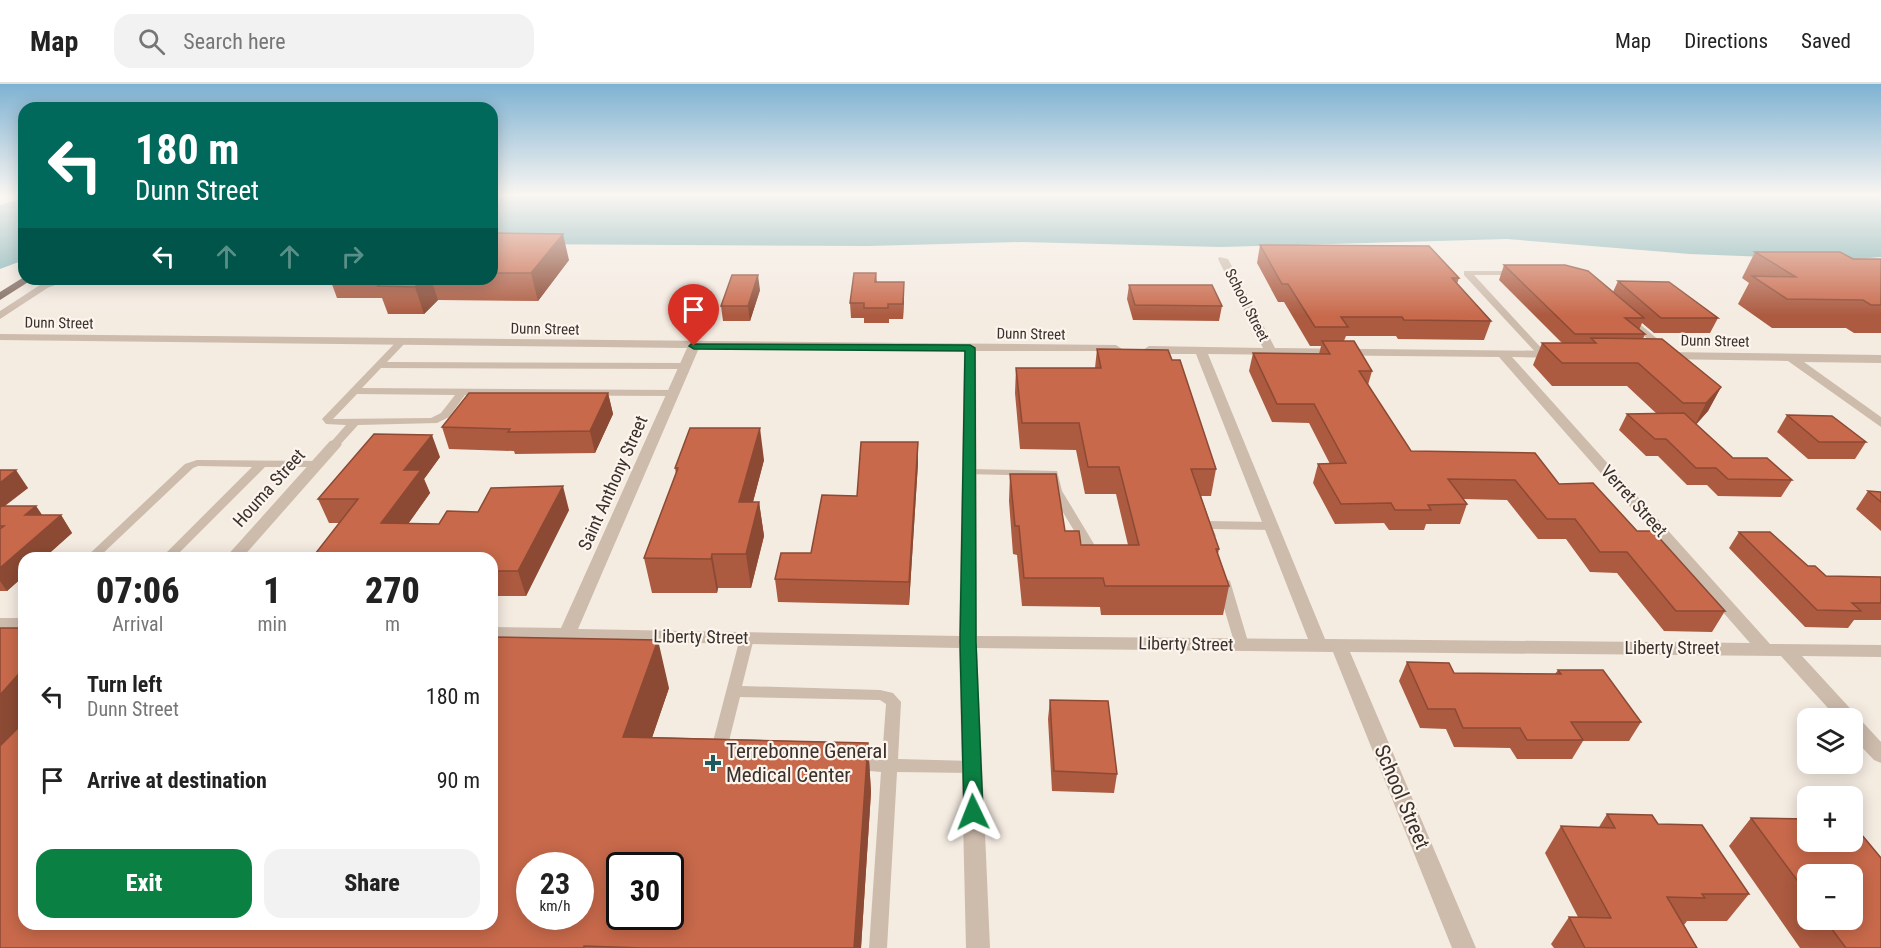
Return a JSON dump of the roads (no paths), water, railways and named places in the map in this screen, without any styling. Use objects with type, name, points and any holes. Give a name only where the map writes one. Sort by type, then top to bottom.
[{"type":"main road","points":[[0,297],[19,285]]},
{"type":"street","name":"School Street","points":[[1222,259],[1271,352]]},
{"type":"street","points":[[0,316],[47,285]]},
{"type":"street","name":"Dunn Street","points":[[0,337],[1566,354]]},
{"type":"street","name":"Saint Anthony Street","points":[[567,635],[694,346]]},
{"type":"street","points":[[970,348],[968,642],[978,948]]},
{"type":"street","name":"School Street","points":[[1200,350],[1271,526],[1329,646],[1464,948]]},
{"type":"street","name":"Verret Street","points":[[1503,354],[1766,649]]},
{"type":"street","name":"Dunn Street","points":[[1648,356],[1881,359]]},
{"type":"street","points":[[1790,357],[1881,423]]},
{"type":"street","name":"Houma Street","points":[[237,552],[335,444]]},
{"type":"street","points":[[0,624],[18,624]]},
{"type":"street","name":"Liberty Street","points":[[498,633],[968,642],[1881,651]]},
{"type":"street","points":[[1785,649],[1839,708]]},
{"type":"street","points":[[1863,736],[1881,755]]},
{"type":"lane","points":[[1522,273],[1467,273],[1542,354]]},
{"type":"lane","points":[[1620,310],[1672,356]]},
{"type":"lane","points":[[401,342],[327,419],[330,422],[433,421],[445,416],[463,391]]},
{"type":"lane","points":[[379,365],[686,366]]},
{"type":"lane","points":[[354,391],[674,393]]},
{"type":"lane","points":[[335,444],[355,422]]},
{"type":"lane","points":[[97,552],[189,466],[197,463],[317,464]]},
{"type":"lane","points":[[174,552],[262,464]]},
{"type":"lane","points":[[969,472],[1053,473],[1056,491],[1088,544]]},
{"type":"lane","points":[[1213,547],[1206,525],[1271,526]]},
{"type":"lane","points":[[1219,569],[1242,645]]},
{"type":"lane","points":[[634,648],[651,636]]},
{"type":"lane","points":[[734,763],[721,759],[718,755],[747,638]]},
{"type":"lane","points":[[733,691],[888,697],[894,702],[878,948]]},
{"type":"lane","points":[[833,765],[972,767]]},
{"type":"water","points":[[0,235],[18,235],[18,262],[0,269]]},
{"type":"water","points":[[498,235],[1881,235],[1881,257],[1846,260],[1690,254],[1507,239],[1221,247],[1022,242],[868,246],[498,244]]},
{"type":"place","name":"Terrebonne General Medical Center","points":[[713,763]]}]
